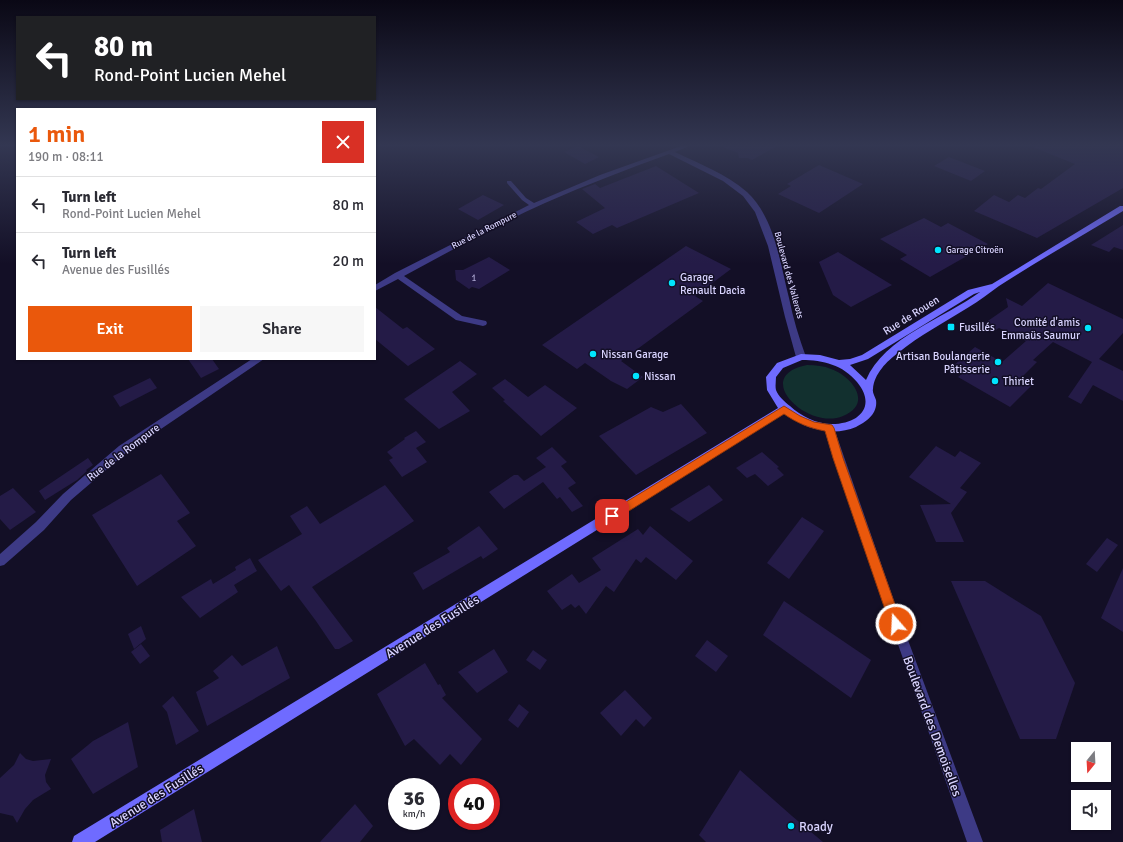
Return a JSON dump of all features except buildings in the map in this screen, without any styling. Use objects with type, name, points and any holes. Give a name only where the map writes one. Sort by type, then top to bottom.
[{"type":"main road","name":"Rue de Rouen","points":[[868,389],[876,370],[890,354],[903,344],[980,298],[995,285],[1123,208]]},
{"type":"main road","name":"Rue de Rouen","points":[[839,363],[850,362],[865,357],[971,292],[995,285]]},
{"type":"main road","points":[[801,357],[826,359],[839,363],[851,370],[861,379],[868,389],[871,404],[867,415],[858,422],[845,427],[829,428],[812,425],[797,418],[784,409],[774,395],[771,380],[774,371],[780,364],[801,357]]},
{"type":"main road","name":"Avenue des Fusillés","points":[[80,842],[762,424],[784,409]]},
{"type":"street","points":[[512,185],[524,199],[533,205]]},
{"type":"street","name":"Rue de la Rompure","points":[[376,287],[533,205],[580,185]]},
{"type":"street","name":"Boulevard des Vallerots","points":[[733,185],[753,203],[772,246],[783,294],[801,357]]},
{"type":"street","points":[[398,275],[459,318],[483,323]]},
{"type":"street","name":"Rue de la Rompure","points":[[0,561],[40,526],[67,497],[123,449],[257,360]]},
{"type":"street","name":"Boulevard des Demoiselles","points":[[829,428],[893,617],[975,842]]},
{"type":"green space","points":[[807,365],[828,368],[839,373],[852,384],[858,398],[857,405],[852,411],[843,416],[829,419],[815,416],[801,409],[790,400],[784,390],[784,380],[791,371]]},
{"type":"place","name":"Garage Citroën","points":[[938,250]]},
{"type":"place","name":"Garage Renault Dacia","points":[[672,283]]},
{"type":"place","name":"Fusillés","points":[[951,327]]},
{"type":"place","name":"Comité d'amis Emmaüs Saumur","points":[[1088,328]]},
{"type":"place","name":"Nissan Garage","points":[[593,354]]},
{"type":"place","name":"Artisan Boulangerie Pâtisserie","points":[[998,362]]},
{"type":"place","name":"Nissan","points":[[636,376]]},
{"type":"place","name":"Thiriet","points":[[995,381]]},
{"type":"place","name":"Roady","points":[[791,826]]},
{"type":"route","points":[[612,516],[784,409],[797,418],[812,425],[829,428],[896,624]]}]
